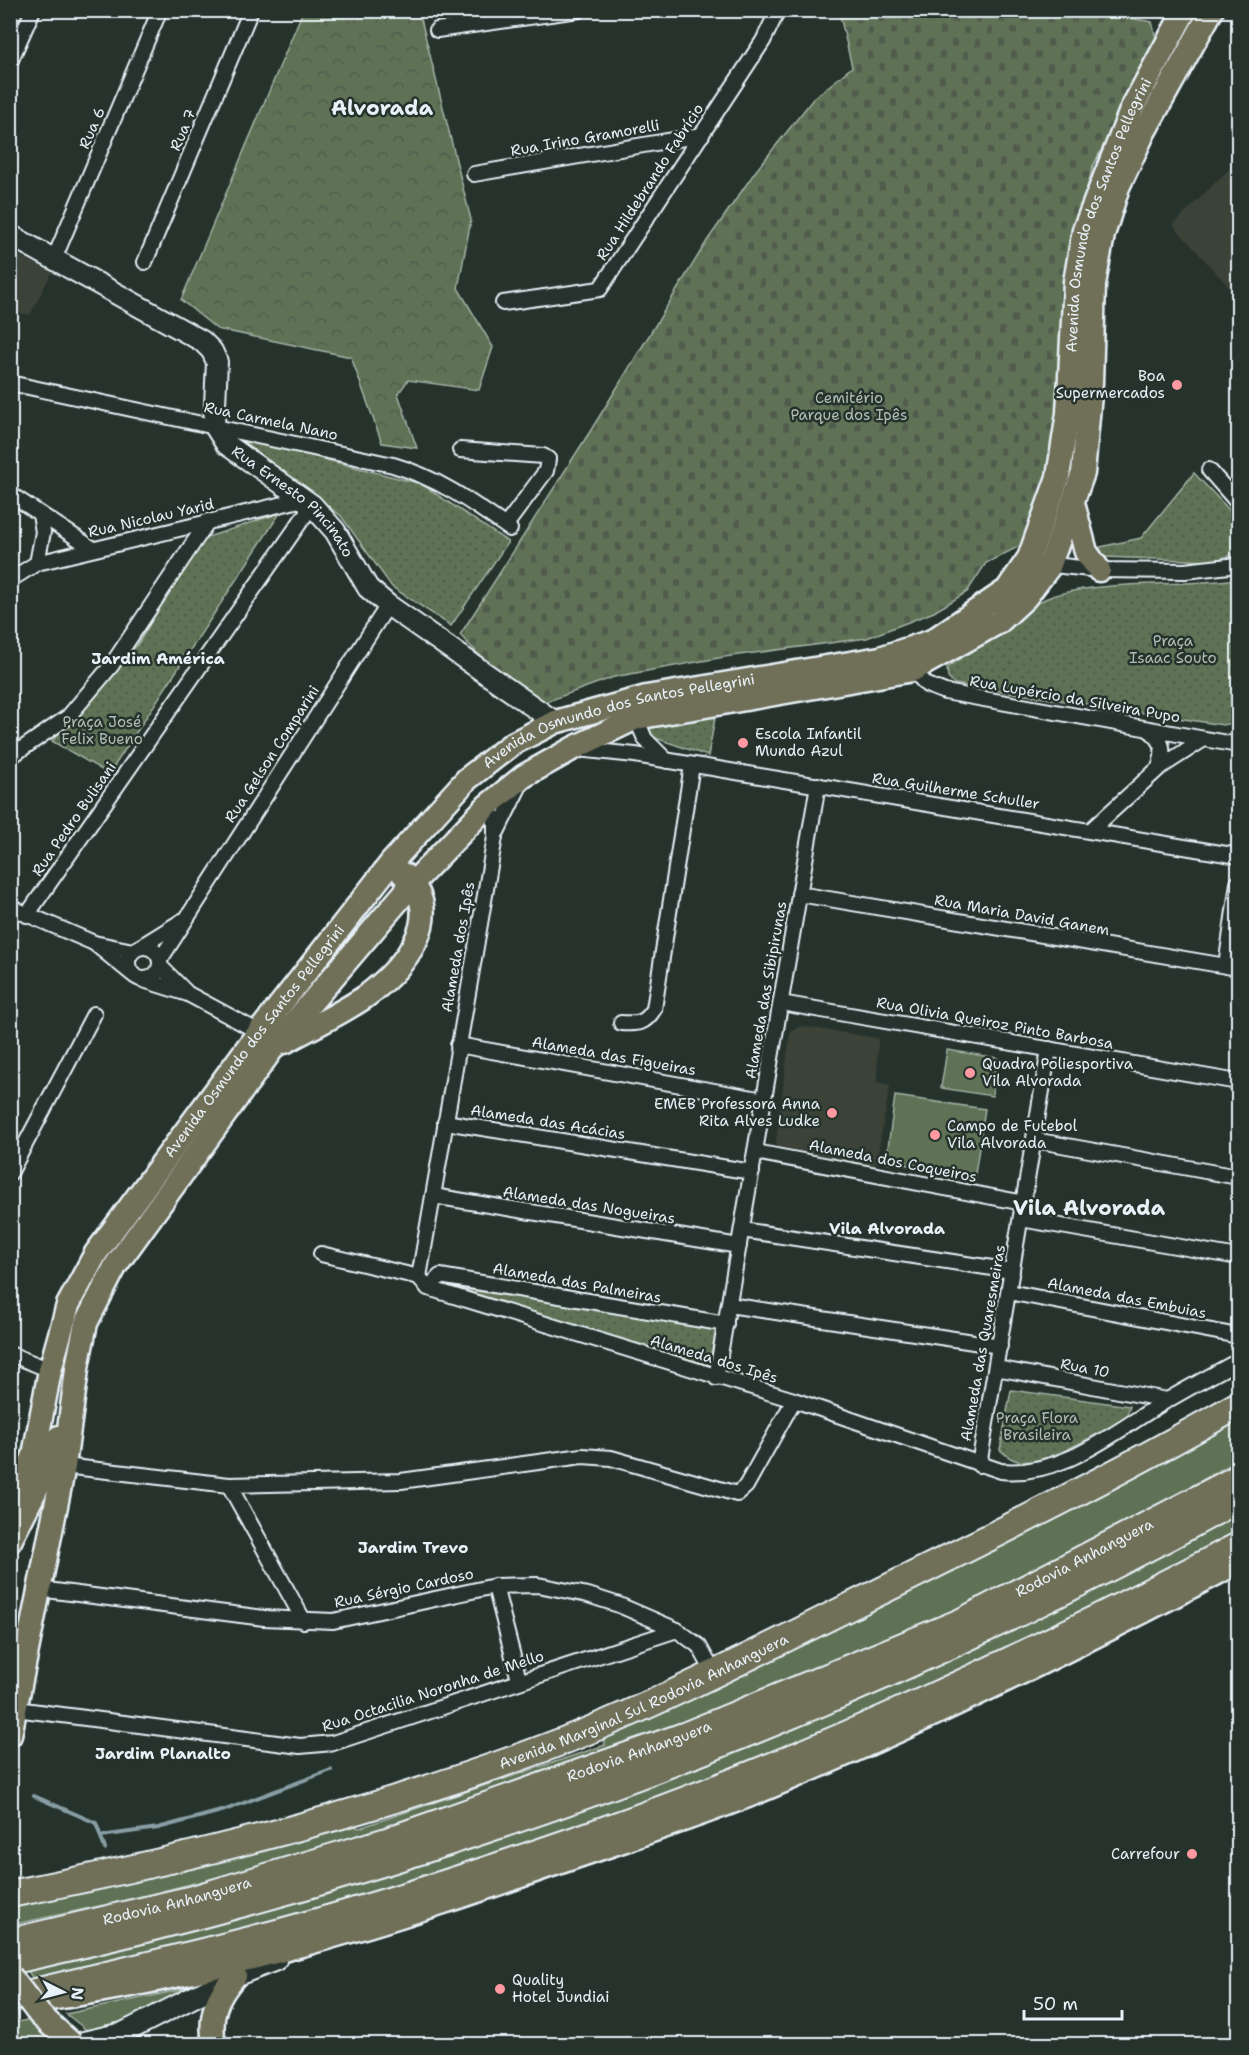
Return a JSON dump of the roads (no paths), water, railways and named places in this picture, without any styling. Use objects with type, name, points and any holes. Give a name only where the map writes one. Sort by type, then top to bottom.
[{"type":"highway","name":"Avenida Marginal Sul Rodovia Anhanguera","points":[[10,1894],[205,1852],[377,1806],[563,1741],[714,1672],[1002,1533],[1239,1405]]},
{"type":"highway","name":"Rodovia Anhanguera","points":[[10,1941],[193,1899],[387,1841],[684,1736],[961,1622],[1239,1478]]},
{"type":"highway","name":"Rodovia Anhanguera","points":[[10,1961],[147,1929],[297,1888],[590,1795],[816,1705],[965,1640],[1095,1576],[1239,1498]]},
{"type":"highway","points":[[10,1998],[304,1925],[603,1830],[911,1708],[1088,1624],[1239,1546]]},
{"type":"highway","points":[[10,1886],[36,1889]]},
{"type":"main road","name":"Avenida Osmundo dos Santos Pellegrini","points":[[10,1526],[34,1455],[50,1370],[68,1305],[96,1253],[267,1039],[487,806],[529,773],[572,748],[636,718],[913,670],[999,622],[1029,594],[1039,562],[1058,477],[1068,413],[1075,282],[1084,230],[1132,108],[1185,10]]},
{"type":"main road","name":"Avenida Osmundo dos Santos Pellegrini","points":[[10,1735],[64,1466],[74,1388],[86,1323],[116,1265],[267,1039],[391,863],[467,779],[512,744],[555,722],[645,697],[880,658],[937,638],[1007,590],[1039,562],[1072,503],[1083,473],[1088,431],[1094,284],[1103,235],[1118,188],[1139,141],[1212,10]]},
{"type":"main road","points":[[1072,503],[1086,552],[1099,570]]},
{"type":"main road","points":[[913,670],[921,652],[937,638]]},
{"type":"main road","points":[[529,773],[560,733],[555,722]]},
{"type":"main road","points":[[467,779],[481,792],[487,806]]},
{"type":"main road","points":[[267,1039],[283,1044],[350,1007],[379,985],[401,961],[422,925],[421,898],[413,882],[391,863]]},
{"type":"main road","name":"Avenida Osmundo dos Santos Pellegrini","points":[[10,1542],[51,1461],[74,1388]]},
{"type":"main road","points":[[10,2005],[189,1974],[351,1930],[502,1883],[748,1795],[947,1708],[1088,1640],[1239,1562]]},
{"type":"main road","points":[[10,1976],[40,2015],[74,2044]]},
{"type":"main road","points":[[214,2044],[212,2013],[222,1991],[235,1976]]},
{"type":"street","points":[[10,62],[33,10]]},
{"type":"street","name":"Rua 6","points":[[54,259],[160,10]]},
{"type":"street","name":"Rua 7","points":[[145,262],[251,10]]},
{"type":"street","points":[[467,10],[470,26]]},
{"type":"street","points":[[437,30],[579,10]]},
{"type":"street","name":"Rua Hildebrando Fabrício","points":[[503,303],[600,289],[763,41],[778,10]]},
{"type":"street","name":"Rua Irino Gramorelli","points":[[474,174],[702,135]]},
{"type":"street","points":[[10,235],[174,324],[212,351],[217,362],[214,425]]},
{"type":"street","name":"Rua Carmela Nano","points":[[10,383],[393,465],[426,475],[452,489],[508,527],[546,471],[548,459],[543,456],[460,450]]},
{"type":"street","name":"Rua Ernesto Pincinato","points":[[214,425],[226,444],[308,502],[335,531],[368,588],[388,605],[555,722]]},
{"type":"street","points":[[1209,470],[1239,503]]},
{"type":"street","points":[[10,494],[92,548]]},
{"type":"street","name":"Rua Nicolau Yarid","points":[[10,580],[37,563],[92,548],[208,521],[308,502]]},
{"type":"street","name":"Rua Pedro Bulisani","points":[[27,915],[308,502]]},
{"type":"street","points":[[37,563],[43,532],[40,514]]},
{"type":"street","points":[[10,757],[68,717],[93,688],[111,666],[208,521]]},
{"type":"street","points":[[1039,562],[1099,570],[1185,571],[1239,565]]},
{"type":"street","name":"Rua Gelson Comparini","points":[[160,963],[184,920],[388,605]]},
{"type":"street","name":"Rua Lupércio da Silveira Pupo","points":[[913,670],[927,685],[945,692],[1239,745]]},
{"type":"street","points":[[636,718],[645,739],[667,761]]},
{"type":"street","points":[[1148,729],[1160,738],[1163,745],[1160,768]]},
{"type":"street","points":[[1091,830],[1160,768],[1204,739]]},
{"type":"street","name":"Rua Guilherme Schuller","points":[[572,748],[818,785],[1239,856]]},
{"type":"street","points":[[621,1023],[638,1024],[648,1020],[654,1009],[692,765]]},
{"type":"street","name":"Alameda dos Ipês","points":[[495,837],[529,773]]},
{"type":"street","name":"Alameda das Sibipirunas","points":[[716,1378],[818,785]]},
{"type":"street","name":"Alameda dos Ipês","points":[[424,1282],[433,1196],[495,837],[495,820],[487,806]]},
{"type":"street","points":[[1232,967],[1239,883]]},
{"type":"street","name":"Rua Maria David Ganem","points":[[800,894],[1232,967]]},
{"type":"street","points":[[10,906],[94,943],[137,949],[151,948],[160,963],[188,994]]},
{"type":"street","name":"Rua Gelson Comparini","points":[[137,949],[184,920]]},
{"type":"street","points":[[94,943],[136,976],[188,994],[267,1039]]},
{"type":"street","points":[[136,976],[128,964],[137,949]]},
{"type":"street","points":[[136,976],[155,976],[160,963]]},
{"type":"street","name":"Rua Olivia Queiroz Pinto Barbosa","points":[[781,1003],[1239,1082]]},
{"type":"street","points":[[10,1173],[94,1014]]},
{"type":"street","name":"Alameda das Figueiras","points":[[458,1045],[764,1100]]},
{"type":"street","name":"Alameda das Quaresmeiras","points":[[979,1465],[1049,1049]]},
{"type":"street","name":"Alameda das Acácias","points":[[445,1122],[752,1172]]},
{"type":"street","points":[[1034,1140],[1239,1177]]},
{"type":"street","name":"Alameda dos Coqueiros","points":[[755,1152],[1024,1203]]},
{"type":"street","name":"Alameda das Nogueiras","points":[[433,1196],[739,1246]]},
{"type":"street","points":[[1021,1220],[1239,1257]]},
{"type":"street","points":[[742,1230],[1012,1272]]},
{"type":"street","name":"Alameda dos Ipês","points":[[321,1254],[424,1282],[716,1378],[794,1400],[1001,1471],[1021,1473],[1045,1469],[1083,1452],[1167,1400],[1239,1361]]},
{"type":"street","name":"Alameda das Palmeiras","points":[[424,1282],[440,1276],[726,1324]]},
{"type":"street","name":"Alameda das Embuias","points":[[1009,1292],[1239,1336]]},
{"type":"street","points":[[729,1305],[1000,1346]]},
{"type":"street","points":[[10,1354],[50,1370]]},
{"type":"street","name":"Rua 10","points":[[996,1368],[1167,1400]]},
{"type":"street","points":[[64,1466],[229,1485],[400,1481],[582,1456],[611,1458],[737,1494],[746,1486],[794,1400]]},
{"type":"street","points":[[229,1485],[304,1621]]},
{"type":"street","name":"Rua Sérgio Cardoso","points":[[39,1589],[304,1621],[333,1621],[495,1586],[538,1585],[588,1595],[619,1605],[677,1630],[699,1646],[714,1672]]},
{"type":"street","points":[[495,1586],[519,1680]]},
{"type":"street","name":"Rua Octacilia Noronha de Mello","points":[[16,1709],[300,1746],[333,1743],[519,1680],[677,1630]]},
{"type":"street","points":[[74,2044],[123,2033],[235,1976],[351,1930]]},
{"type":"waterway","points":[[101,1836],[158,1828],[225,1810],[331,1770]]},
{"type":"waterway","points":[[34,1796],[96,1823],[105,1849]]},
{"type":"place","name":"Boa Supermercados","points":[[1177,385]]},
{"type":"place","name":"Escola Infantil Mundo Azul","points":[[743,743]]},
{"type":"place","name":"Quadra Poliesportiva Vila Alvorada","points":[[970,1073]]},
{"type":"place","name":"EMEB Professora Anna Rita Alves Ludke","points":[[832,1113]]},
{"type":"place","name":"Campo de Futebol Vila Alvorada","points":[[935,1135]]},
{"type":"place","name":"Carrefour","points":[[1192,1854]]},
{"type":"place","name":"Quality Hotel Jundiai","points":[[500,1989]]},
{"type":"district","name":"Alvorada","points":[[382,108]]},
{"type":"district","name":"Jardim América","points":[[158,658]]},
{"type":"district","name":"Vila Alvorada","points":[[1089,1208]]},
{"type":"district","name":"Vila Alvorada","points":[[887,1228]]},
{"type":"district","name":"Jardim Trevo","points":[[413,1547]]},
{"type":"district","name":"Jardim Planalto","points":[[163,1753]]},
{"type":"park label","name":"Cemitério Parque dos Ipês","points":[[849,406]]},
{"type":"park label","name":"Praça Isaac Souto","points":[[1173,650]]},
{"type":"park label","name":"Praça José Felix Bueno","points":[[102,730]]},
{"type":"park label","name":"Praça Flora Brasileira","points":[[1037,1426]]}]
